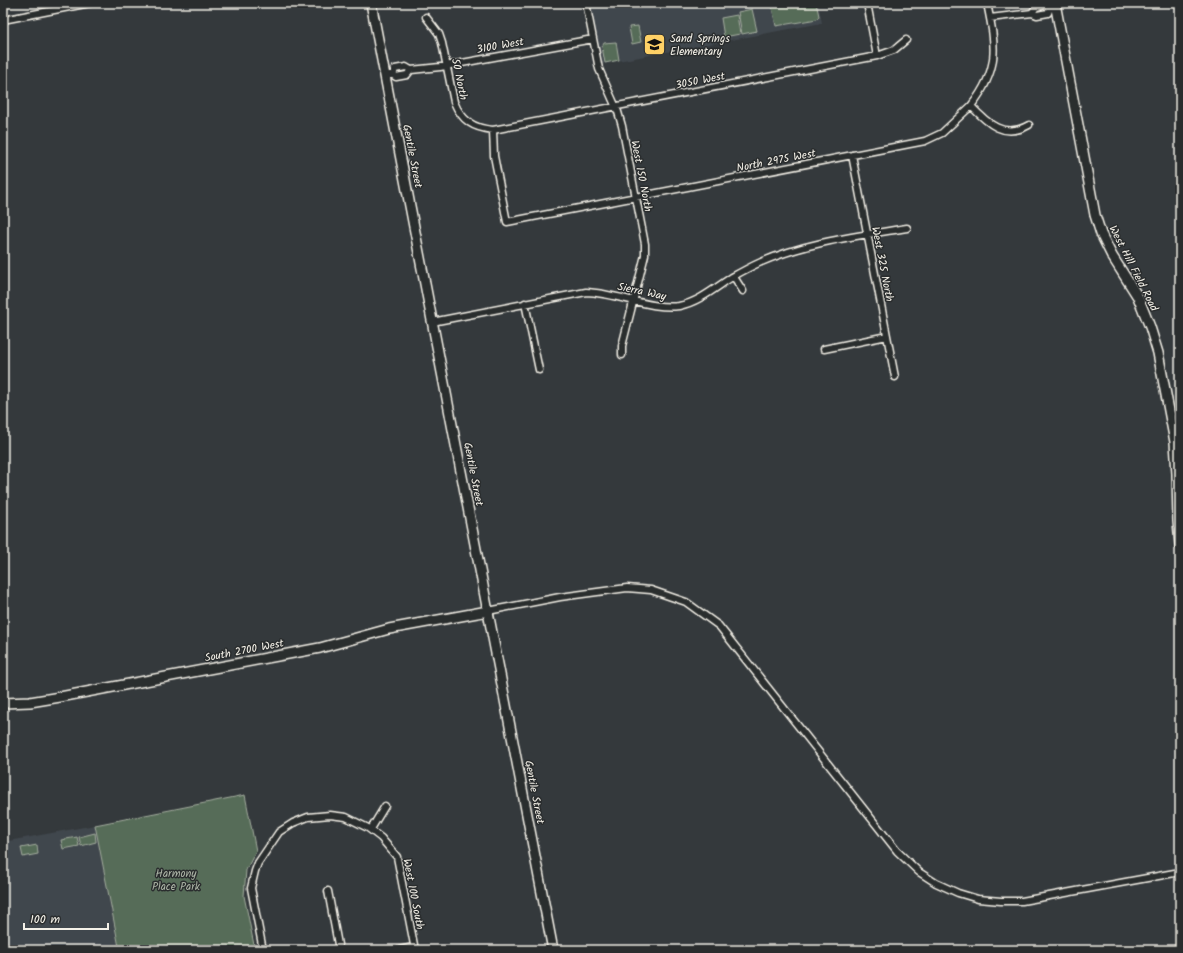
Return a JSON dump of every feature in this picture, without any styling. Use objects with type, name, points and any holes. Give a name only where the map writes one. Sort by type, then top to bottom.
[{"type":"main road","name":"Gentile Street","points":[[371,3],[389,75],[432,322],[553,950]]},
{"type":"main road","name":"West Hill Field Road","points":[[1053,6],[1095,215],[1101,234],[1112,256],[1138,297],[1150,327],[1158,354],[1175,442],[1180,545]]},
{"type":"main road","name":"South 2700 West","points":[[3,703],[30,702],[68,696],[320,648],[389,629],[488,612]]},
{"type":"street","points":[[3,20],[90,3]]},
{"type":"street","name":"West 150 North","points":[[586,3],[599,69],[622,126],[646,249],[622,346],[622,355]]},
{"type":"street","points":[[867,3],[877,56]]},
{"type":"street","name":"North 2975 West","points":[[493,130],[494,156],[507,222],[925,141],[942,132],[971,106],[987,83],[994,57],[987,3]]},
{"type":"street","points":[[990,18],[1032,13],[1037,15],[1048,13],[1053,6]]},
{"type":"street","name":"50 North","points":[[426,16],[439,34],[454,102],[458,110],[467,121],[474,126],[493,130]]},
{"type":"street","name":"3100 West","points":[[389,75],[395,69],[406,67],[410,70],[447,65],[593,39]]},
{"type":"street","name":"3050 West","points":[[493,130],[877,56],[894,50],[906,40]]},
{"type":"street","points":[[971,106],[988,123],[1000,130],[1020,130],[1029,125]]},
{"type":"street","name":"West 325 North","points":[[852,155],[895,377]]},
{"type":"street","name":"Sierra Way","points":[[432,322],[586,292],[607,294],[655,306],[681,306],[701,298],[734,276],[764,261],[800,248],[867,234],[907,228]]},
{"type":"street","points":[[734,276],[743,291]]},
{"type":"street","points":[[525,303],[539,370]]},
{"type":"street","points":[[824,349],[887,336]]},
{"type":"street","points":[[488,612],[560,597],[627,588],[651,590],[686,602],[719,626],[897,851],[919,872],[936,883],[958,893],[978,898],[1022,901],[1180,872]]},
{"type":"street","points":[[371,829],[385,806]]},
{"type":"street","name":"West 100 South","points":[[263,950],[251,888],[258,862],[279,832],[293,823],[308,817],[330,815],[359,823],[371,829],[398,857],[414,948]]},
{"type":"street","points":[[328,891],[339,950]]},
{"type":"street","points":[[399,950],[414,948]]},
{"type":"shaded area","name":"Sand Springs Elementary","points":[[590,3],[818,3],[822,23],[602,64]]},
{"type":"shaded area","points":[[95,825],[119,948],[106,950],[3,950],[3,842]]},
{"type":"green space","points":[[771,3],[816,3],[819,16],[817,19],[776,26]]},
{"type":"green space","points":[[752,9],[757,31],[742,34],[738,12]]},
{"type":"green space","points":[[737,15],[740,34],[724,37],[721,18]]},
{"type":"green space","points":[[638,26],[641,42],[632,44],[629,27]]},
{"type":"green space","points":[[616,42],[619,60],[605,63],[602,47],[604,43]]},
{"type":"green space","name":"Harmony Place Park","points":[[245,795],[256,851],[246,870],[244,896],[255,950],[106,950],[119,947],[95,825]]},
{"type":"green space","points":[[95,833],[96,842],[81,846],[79,837]]},
{"type":"green space","points":[[77,837],[79,846],[63,849],[61,840]]},
{"type":"green space","points":[[37,845],[38,854],[23,857],[21,848]]},
{"type":"place","name":"Sand Springs Elementary","points":[[655,44]]}]
